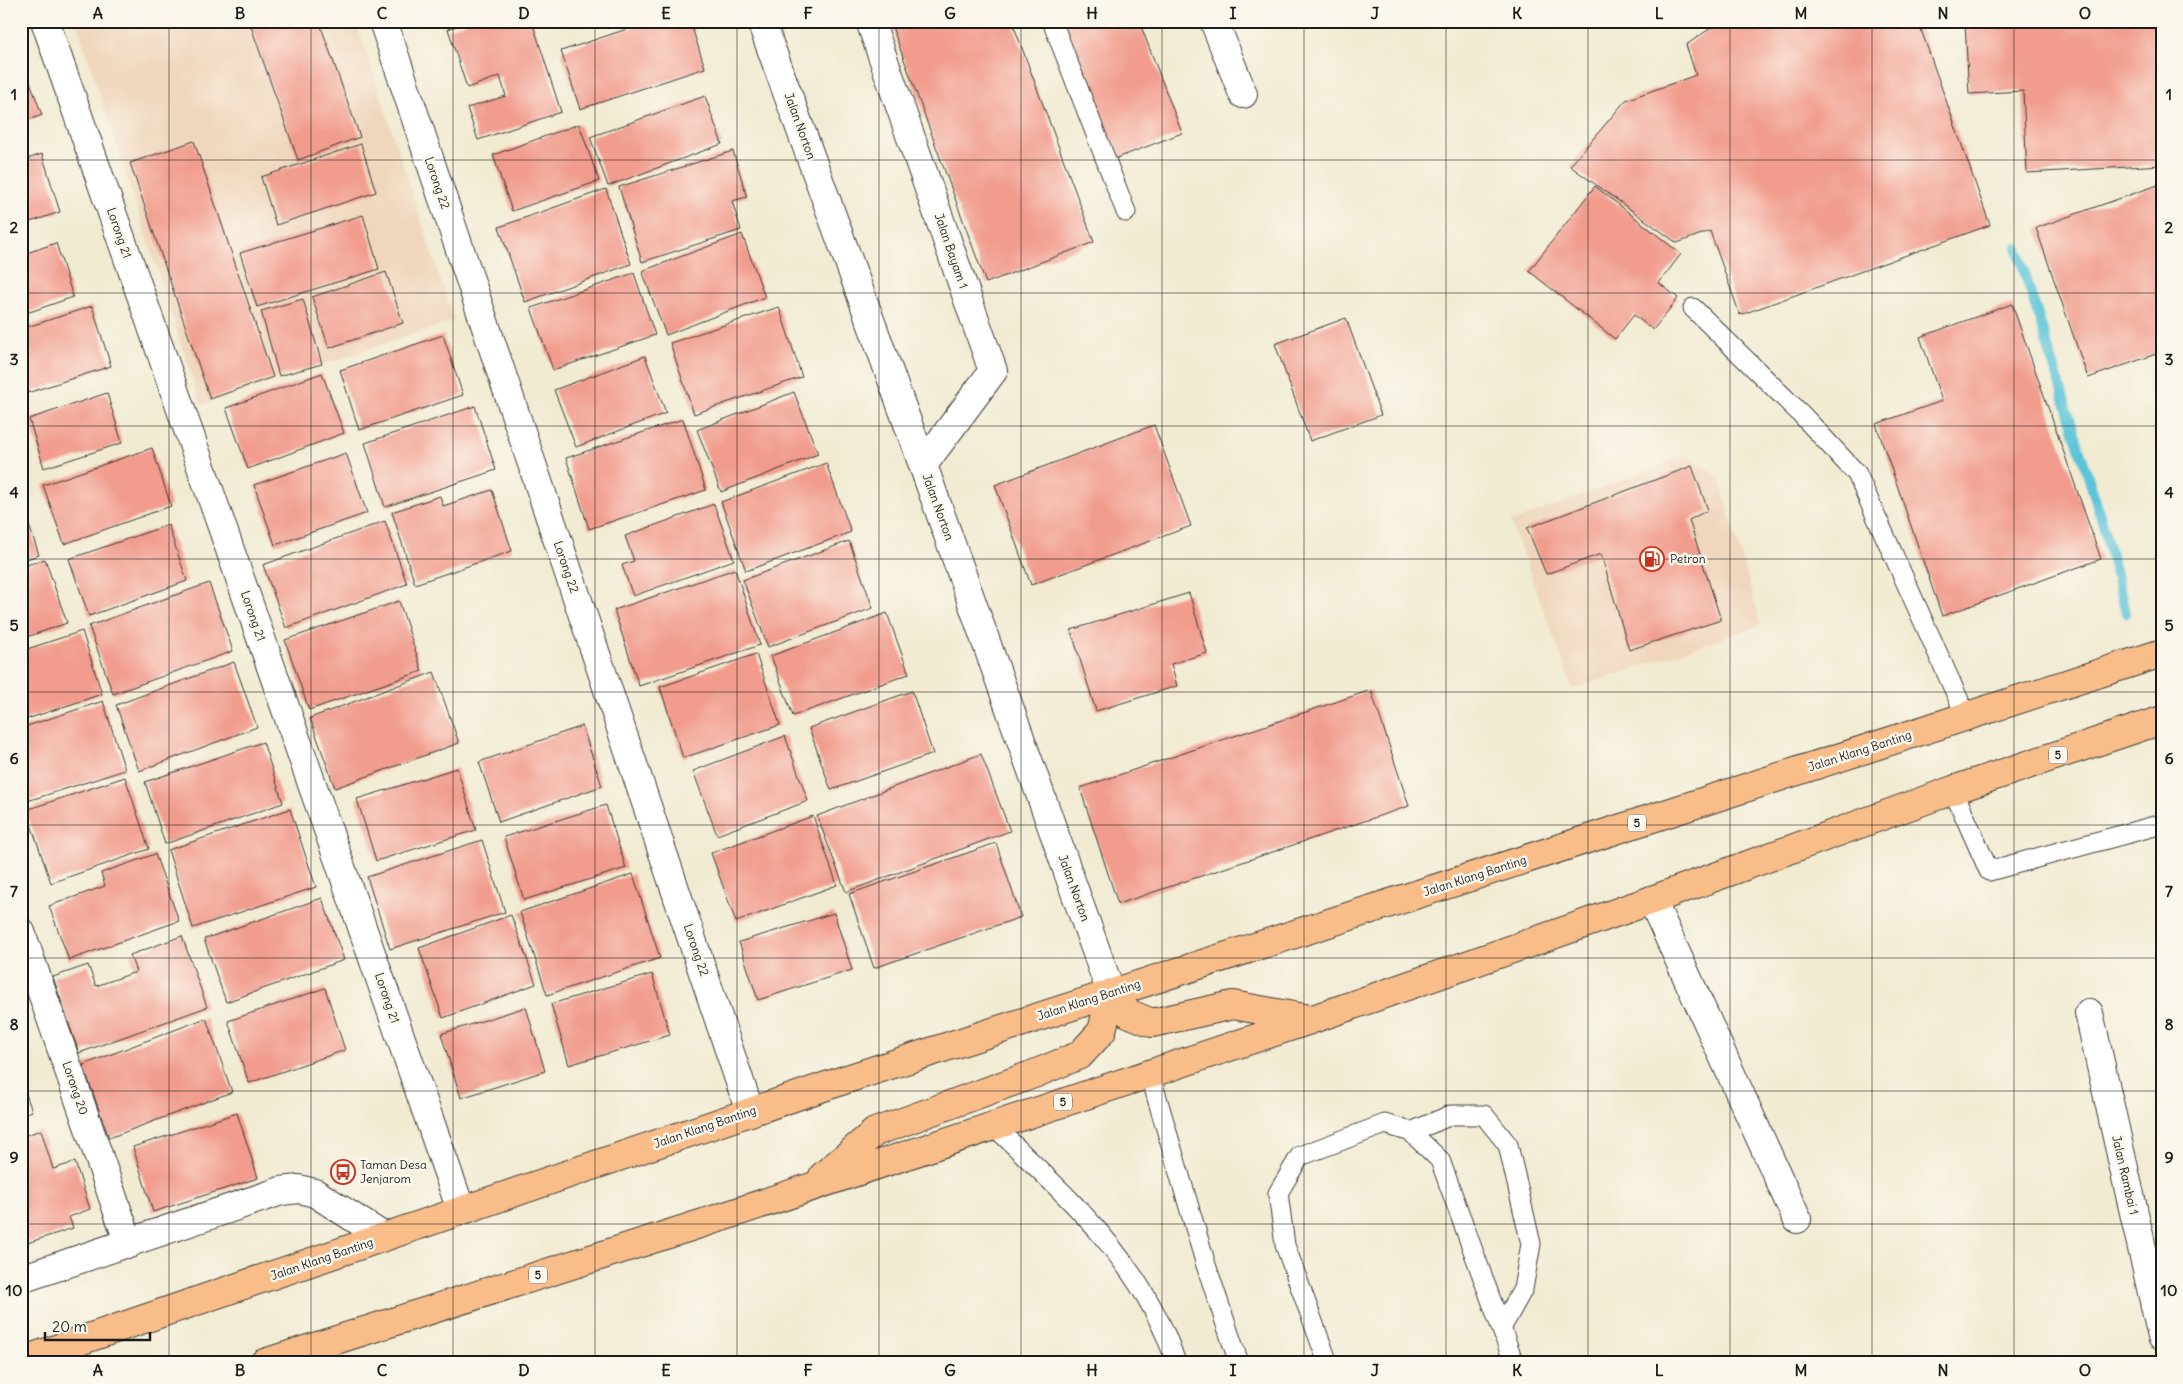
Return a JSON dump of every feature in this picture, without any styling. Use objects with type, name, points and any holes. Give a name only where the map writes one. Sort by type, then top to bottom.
[{"type":"highway","name":"Jalan Klang Banting","points":[[21,1361],[750,1112],[1111,993],[2162,653]]},
{"type":"highway","name":"5","points":[[264,1363],[722,1217],[1313,1019],[1652,900],[1954,790],[2162,720]]},
{"type":"highway","points":[[1111,993],[1128,1013],[1152,1023],[1233,1005],[1313,1019]]},
{"type":"highway","points":[[812,1186],[874,1132],[1080,1055],[1102,1031],[1111,993]]},
{"type":"street","name":"Lorong 21","points":[[45,21],[461,1210]]},
{"type":"street","name":"Lorong 22","points":[[383,21],[750,1112]]},
{"type":"street","name":"Jalan Norton","points":[[762,21],[924,465],[1111,993]]},
{"type":"street","name":"Jalan Bayam 1","points":[[870,21],[993,371],[924,465]]},
{"type":"street","points":[[1214,21],[1242,94]]},
{"type":"street","points":[[1652,900],[1797,1219]]},
{"type":"street","name":"Lorong 20","points":[[21,932],[129,1244]]},
{"type":"street","name":"Jalan Rambai 1","points":[[2089,1013],[2162,1337]]},
{"type":"street","points":[[21,1278],[129,1244],[281,1191],[298,1189],[315,1193],[384,1237]]},
{"type":"lane","points":[[1052,21],[1126,212]]},
{"type":"lane","points":[[1693,308],[1803,416],[1857,474],[1966,716]]},
{"type":"lane","points":[[1954,790],[1989,871],[2162,824]]},
{"type":"lane","points":[[1150,1074],[1206,1265],[1239,1363]]},
{"type":"lane","points":[[1411,1132],[1451,1115],[1484,1115],[1508,1145],[1531,1244],[1523,1289],[1502,1327]]},
{"type":"lane","points":[[1328,1363],[1285,1245],[1278,1193],[1300,1156],[1385,1124],[1411,1132],[1440,1160],[1514,1363]]},
{"type":"lane","points":[[993,1125],[1090,1220],[1133,1275],[1168,1338],[1176,1363]]},
{"type":"shaded area","points":[[76,21],[356,21],[454,321],[201,405]]},
{"type":"shaded area","points":[[1688,455],[1719,477],[1761,625],[1573,689],[1511,522]]},
{"type":"building","points":[[249,21],[319,21],[360,137],[298,160]]},
{"type":"building","points":[[471,21],[532,21],[561,112],[478,140],[467,108],[506,96],[500,76],[467,88],[448,29]]},
{"type":"building","points":[[651,21],[690,21],[705,68],[580,109],[561,51]]},
{"type":"building","points":[[890,21],[1012,21],[1094,242],[986,283]]},
{"type":"building","points":[[1058,21],[1139,21],[1182,133],[1112,160]]},
{"type":"building","points":[[1721,21],[1918,21],[1990,225],[1740,315],[1710,231],[1677,243],[1570,166],[1626,100],[1696,75],[1686,45]]},
{"type":"building","points":[[1998,21],[2162,21],[2162,165],[2027,173],[2023,91],[1969,94],[1965,23]]},
{"type":"building","points":[[21,57],[42,115],[21,123]]},
{"type":"building","points":[[705,96],[722,144],[608,186],[590,137]]},
{"type":"building","points":[[579,124],[599,181],[512,211],[493,155]]},
{"type":"building","points":[[194,141],[273,377],[210,399],[130,163]]},
{"type":"building","points":[[361,144],[376,192],[276,225],[261,177]]},
{"type":"building","points":[[733,151],[747,197],[732,201],[741,230],[642,262],[619,187]]},
{"type":"building","points":[[42,154],[60,212],[21,225],[21,161]]},
{"type":"building","points":[[2158,185],[2162,196],[2162,352],[2088,378],[2036,228]]},
{"type":"building","points":[[1595,186],[1681,254],[1659,283],[1678,298],[1653,330],[1634,315],[1615,339],[1529,271]]},
{"type":"building","points":[[606,189],[631,264],[525,302],[499,227]]},
{"type":"building","points":[[363,215],[379,269],[257,307],[240,253]]},
{"type":"building","points":[[742,234],[765,297],[666,335],[642,271]]},
{"type":"building","points":[[56,243],[73,297],[21,315],[21,255]]},
{"type":"building","points":[[386,272],[403,323],[329,348],[312,297]]},
{"type":"building","points":[[634,273],[655,335],[553,370],[531,308]]},
{"type":"building","points":[[303,299],[322,364],[279,376],[261,311]]},
{"type":"building","points":[[2012,304],[2101,559],[1942,616],[1876,424],[1942,401],[1920,337]]},
{"type":"building","points":[[92,306],[111,366],[21,395],[21,329]]},
{"type":"building","points":[[779,307],[802,377],[694,414],[670,343]]},
{"type":"building","points":[[1346,318],[1381,415],[1310,441],[1275,344]]},
{"type":"building","points":[[443,335],[463,395],[359,430],[340,370]]},
{"type":"building","points":[[645,356],[666,413],[576,447],[554,390]]},
{"type":"building","points":[[322,373],[344,433],[248,469],[226,408]]},
{"type":"building","points":[[794,392],[818,454],[721,492],[697,430]]},
{"type":"building","points":[[107,393],[122,443],[44,468],[29,419]]},
{"type":"building","points":[[475,406],[496,470],[385,507],[365,443]]},
{"type":"building","points":[[683,419],[706,490],[589,529],[566,458]]},
{"type":"building","points":[[1154,425],[1191,526],[1031,585],[995,485]]},
{"type":"building","points":[[152,448],[171,506],[64,544],[43,485]]},
{"type":"building","points":[[346,453],[367,513],[275,545],[254,485]]},
{"type":"building","points":[[826,463],[851,532],[746,571],[721,502]]},
{"type":"building","name":"Petron","points":[[1692,466],[1708,510],[1689,520],[1721,620],[1629,650],[1601,554],[1546,574],[1527,528]]},
{"type":"building","points":[[492,490],[512,551],[415,584],[392,512],[440,496],[443,506]]},
{"type":"building","points":[[21,501],[39,555],[21,561]]},
{"type":"building","points":[[714,504],[734,560],[633,596],[622,565],[634,561],[625,536]]},
{"type":"building","points":[[385,521],[407,584],[286,628],[263,565]]},
{"type":"building","points":[[168,525],[187,581],[89,616],[69,559]]},
{"type":"building","points":[[849,541],[873,608],[768,647],[743,580]]},
{"type":"building","points":[[45,559],[67,623],[21,639],[21,567]]},
{"type":"building","points":[[735,569],[760,645],[639,686],[614,610]]},
{"type":"building","points":[[209,583],[233,651],[113,694],[89,626]]},
{"type":"building","points":[[1189,593],[1207,653],[1171,664],[1177,686],[1096,711],[1071,630]]},
{"type":"building","points":[[399,601],[422,671],[309,710],[285,640]]},
{"type":"building","points":[[887,613],[909,674],[793,716],[771,656]]},
{"type":"building","points":[[82,631],[102,694],[21,721],[21,651]]},
{"type":"building","points":[[756,654],[780,725],[683,758],[660,687]]},
{"type":"building","points":[[234,662],[257,727],[139,771],[116,705]]},
{"type":"building","points":[[434,672],[459,743],[335,788],[310,718]]},
{"type":"building","points":[[1371,690],[1409,806],[1118,904],[1080,788]]},
{"type":"building","points":[[912,691],[933,754],[831,790],[809,728]]},
{"type":"building","points":[[103,701],[125,770],[21,803],[21,728]]},
{"type":"building","points":[[582,726],[602,786],[499,822],[479,762]]},
{"type":"building","points":[[785,736],[808,801],[717,835],[693,771]]},
{"type":"building","points":[[263,742],[283,803],[165,844],[145,782]]},
{"type":"building","points":[[981,754],[1010,831],[846,892],[817,816]]},
{"type":"building","points":[[457,768],[476,830],[376,861],[357,799]]},
{"type":"building","points":[[125,777],[149,849],[51,883],[26,810]]},
{"type":"building","points":[[606,805],[626,868],[524,900],[504,837]]},
{"type":"building","points":[[290,809],[316,887],[193,928],[168,850]]},
{"type":"building","points":[[813,816],[837,885],[736,922],[711,853]]},
{"type":"building","points":[[482,840],[505,912],[390,949],[367,877]]},
{"type":"building","points":[[996,843],[1021,917],[874,968],[849,894]]},
{"type":"building","points":[[155,854],[179,921],[69,960],[49,906],[105,886],[101,873]]},
{"type":"building","points":[[633,874],[660,958],[547,995],[520,912]]},
{"type":"building","points":[[322,898],[344,960],[226,1002],[204,939]]},
{"type":"building","points":[[834,913],[852,970],[758,1000],[739,942]]},
{"type":"building","points":[[511,915],[536,984],[443,1018],[419,948]]},
{"type":"building","points":[[182,936],[207,1007],[79,1053],[53,977],[88,965],[96,986],[136,972],[130,955]]},
{"type":"building","points":[[652,974],[670,1035],[569,1065],[551,1004]]},
{"type":"building","points":[[325,988],[345,1050],[249,1083],[228,1021]]},
{"type":"building","points":[[526,1007],[545,1071],[461,1098],[441,1034]]},
{"type":"building","points":[[206,1018],[232,1092],[109,1138],[83,1065]]},
{"type":"building","points":[[21,1080],[32,1111],[21,1115]]},
{"type":"building","points":[[237,1113],[258,1178],[153,1212],[133,1147]]},
{"type":"building","points":[[41,1130],[53,1169],[75,1162],[90,1209],[69,1217],[73,1228],[21,1245],[21,1137]]},
{"type":"waterway","points":[[2017,248],[2102,521],[2126,613]]},
{"type":"place","name":"Petron","points":[[1652,559]]},
{"type":"place","name":"Taman Desa Jenjarom","points":[[343,1172]]}]
